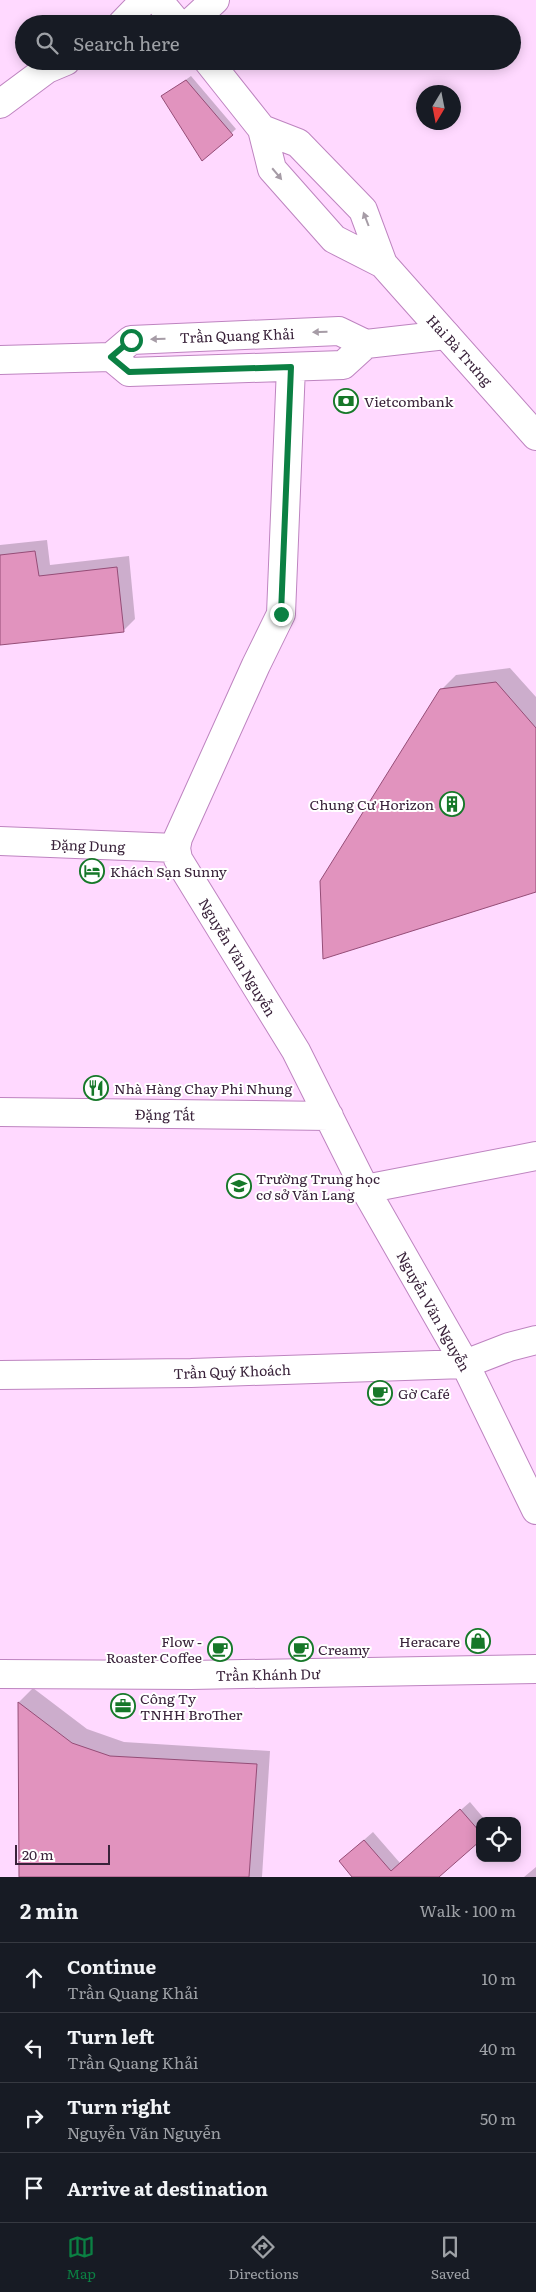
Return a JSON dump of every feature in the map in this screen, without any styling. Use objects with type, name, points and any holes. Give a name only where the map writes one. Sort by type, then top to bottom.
[{"type":"street","points":[[131,15],[145,0]]},
{"type":"street","points":[[158,0],[170,15]]},
{"type":"street","points":[[198,15],[215,0]]},
{"type":"street","points":[[0,104],[46,70]]},
{"type":"street","name":"Hai Bà Trưng","points":[[215,70],[262,129],[272,168],[334,239],[383,264]]},
{"type":"street","name":"Hai Bà Trưng","points":[[262,129],[298,143],[363,210],[383,264],[536,436]]},
{"type":"street","name":"Trần Quang Khải","points":[[111,357],[131,340],[339,331],[366,344]]},
{"type":"street","points":[[0,360],[111,357],[129,372],[343,366],[366,344],[446,335]]},
{"type":"street","points":[[176,848],[178,838],[281,614],[291,367]]},
{"type":"street","name":"Đặng Dung","points":[[0,842],[176,848]]},
{"type":"street","name":"Nguyễn Văn Nguyễn","points":[[176,848],[178,859],[296,1051],[365,1189],[465,1364],[536,1510]]},
{"type":"street","name":"Ðặng Tất","points":[[0,1112],[329,1116]]},
{"type":"street","points":[[365,1189],[536,1156]]},
{"type":"street","points":[[465,1364],[496,1351],[536,1340]]},
{"type":"street","name":"Trần Quý Khoách","points":[[0,1375],[191,1373],[465,1364]]},
{"type":"street","name":"Trần Khánh Dư","points":[[0,1674],[191,1675],[536,1669]]},
{"type":"building","points":[[186,80],[233,135],[202,161],[161,96]]},
{"type":"building","points":[[35,551],[39,576],[117,567],[124,632],[0,645],[0,555]]},
{"type":"building","name":"Chung Cư Horizon","points":[[496,682],[536,728],[536,892],[323,959],[320,881],[440,689]]},
{"type":"building","points":[[18,1702],[72,1743],[110,1756],[257,1764],[249,1877],[19,1877]]},
{"type":"building","points":[[460,1809],[476,1827],[476,1845],[439,1877],[352,1877],[339,1861],[364,1840],[391,1871]]},
{"type":"place","name":"Vietcombank","points":[[346,401]]},
{"type":"place","name":"Chung Cư Horizon","points":[[452,804]]},
{"type":"place","name":"Khách Sạn Sunny","points":[[92,871]]},
{"type":"place","name":"Nhà Hàng Chay Phi Nhung","points":[[96,1088]]},
{"type":"place","name":"Trường Trung học cơ sở Văn Lang","points":[[239,1186]]},
{"type":"place","name":"Gờ Café","points":[[380,1393]]},
{"type":"place","name":"Heracare","points":[[478,1641]]},
{"type":"place","name":"Flow - Roaster Coffee","points":[[220,1649]]},
{"type":"place","name":"Creamy","points":[[301,1649]]},
{"type":"place","name":"Công Ty TNHH BroTher","points":[[123,1706]]},
{"type":"route","points":[[131,340],[111,357],[129,372],[291,367],[281,614]]}]
